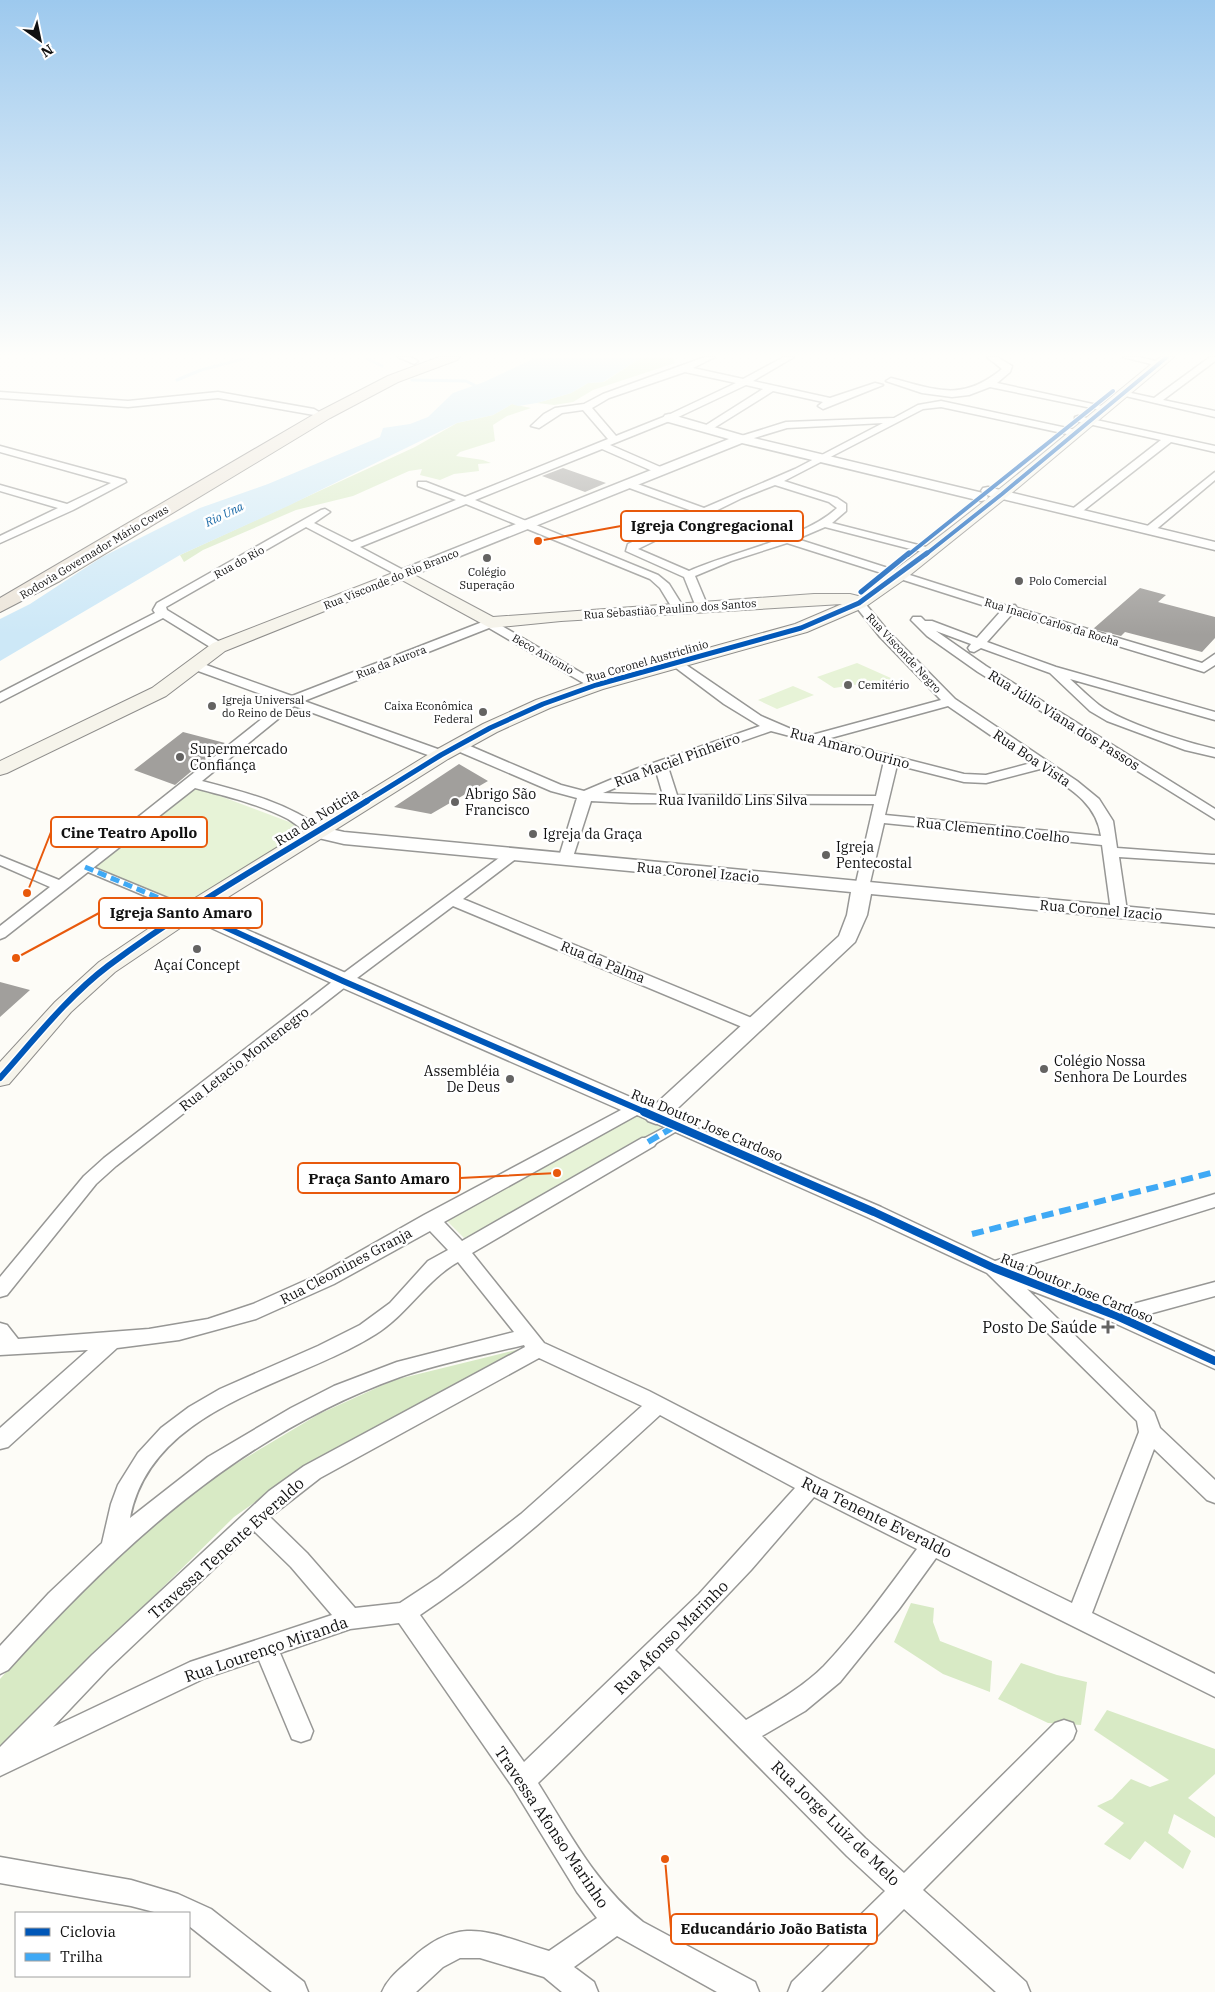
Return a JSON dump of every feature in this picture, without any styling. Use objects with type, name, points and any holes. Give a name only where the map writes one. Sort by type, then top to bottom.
[{"type":"highway","name":"Rodovia Governador Mário Covas","points":[[0,595],[50,568],[250,450]]},
{"type":"highway","name":"Rodovia Governador Mário Covas","points":[[0,606],[53,577],[266,450]]},
{"type":"main road","name":"Rua Coronel Austriclinio","points":[[449,751],[513,717],[596,685],[801,628],[832,616],[893,573],[1047,450]]},
{"type":"main road","points":[[404,574],[490,623]]},
{"type":"main road","name":"Rua Visconde do Rio Branco","points":[[0,769],[172,685],[219,646],[404,574]]},
{"type":"main road","name":"Rua Sebastião Paulino dos Santos","points":[[490,623],[814,599],[852,603]]},
{"type":"main road","name":"Rua da Noticia","points":[[0,1078],[63,1007],[107,967],[190,911],[449,751]]},
{"type":"street","points":[[3,536],[69,508],[121,482],[7,450]]},
{"type":"street","points":[[353,546],[468,501],[589,450]]},
{"type":"street","points":[[612,450],[661,471]]},
{"type":"street","name":"Rua Visconde do Rio Branco","points":[[404,574],[714,450]]},
{"type":"street","points":[[785,450],[1074,512],[1215,546]]},
{"type":"street","points":[[702,607],[689,575],[632,551],[632,546],[839,450]]},
{"type":"street","points":[[1074,512],[1155,450]]},
{"type":"street","points":[[1149,530],[1215,475]]},
{"type":"street","points":[[689,575],[730,558],[788,540],[839,513],[842,506],[833,500],[774,481]]},
{"type":"street","points":[[422,484],[528,524],[654,577],[665,586],[678,608]]},
{"type":"street","points":[[628,484],[705,512]]},
{"type":"street","points":[[0,488],[69,508]]},
{"type":"street","name":"Rua do Rio","points":[[0,698],[163,613],[159,610],[161,605],[326,512]]},
{"type":"street","points":[[307,523],[404,574]]},
{"type":"street","points":[[821,523],[924,549]]},
{"type":"street","points":[[788,540],[893,573]]},
{"type":"street","name":"Rua Inacio Carlos da Rocha","points":[[893,573],[1204,668],[1215,658]]},
{"type":"street","name":"Rua Visconde Negro","points":[[852,603],[950,702]]},
{"type":"street","points":[[967,658],[1010,608]]},
{"type":"street","points":[[163,613],[219,646]]},
{"type":"street","name":"Rua Júlio Viana dos Passos","points":[[980,642],[917,620],[931,633],[967,658],[1215,815]]},
{"type":"street","name":"Beco Antonio","points":[[490,623],[596,685]]},
{"type":"street","name":"Rua da Aurora","points":[[0,934],[192,783],[292,700],[490,623]]},
{"type":"street","points":[[980,642],[1052,670],[1215,716]]},
{"type":"street","name":"Rua Amaro Ourino","points":[[676,662],[770,727],[891,759],[977,779],[998,777],[1041,764]]},
{"type":"street","name":"Rua Ivanildo Lins Silva","points":[[194,665],[292,700],[585,796],[671,799],[881,800]]},
{"type":"street","points":[[1052,670],[1095,708],[1112,718],[1190,747],[1215,753]]},
{"type":"street","points":[[813,738],[950,702]]},
{"type":"street","name":"Rua Boa Vista","points":[[950,702],[1085,794],[1100,810],[1106,821],[1109,846]]},
{"type":"street","name":"Rua Maciel Pinheiro","points":[[585,796],[661,765],[770,727]]},
{"type":"street","points":[[656,1116],[848,938],[857,915],[891,759]]},
{"type":"street","points":[[661,765],[671,799]]},
{"type":"street","name":"Rua Coronel Izacio","points":[[192,783],[224,791],[276,810],[310,825],[317,832],[344,838],[1215,920]]},
{"type":"street","points":[[565,860],[585,796]]},
{"type":"street","points":[[1197,803],[1215,806]]},
{"type":"street","name":"Rua Clementino Coelho","points":[[877,818],[1212,859]]},
{"type":"street","points":[[1109,846],[1119,911]]},
{"type":"street","name":"Rua Letacio Montenegro","points":[[0,1290],[90,1180],[110,1162],[186,1105],[343,980],[512,854]]},
{"type":"street","points":[[0,860],[59,886]]},
{"type":"street","points":[[85,867],[190,911]]},
{"type":"street","name":"Rua da Palma","points":[[452,900],[753,1025]]},
{"type":"street","name":"Rua Doutor Jose Cardoso","points":[[190,911],[343,980],[677,1125],[994,1268],[1117,1316],[1215,1361]]},
{"type":"street","name":"Rua Cleomines Granja","points":[[6,1347],[114,1339],[180,1331],[237,1318],[278,1302],[327,1279],[636,1108]]},
{"type":"street","points":[[113,1546],[125,1493],[143,1462],[160,1442],[180,1424],[206,1405],[357,1336],[377,1324],[398,1307],[421,1278],[460,1251],[677,1125]]},
{"type":"street","points":[[1079,1616],[1150,1432],[1147,1418],[994,1268],[1214,1201]]},
{"type":"street","points":[[0,1663],[57,1600],[113,1546],[135,1526],[216,1463],[315,1405],[397,1370],[534,1342],[460,1251],[431,1220]]},
{"type":"street","points":[[1117,1316],[1215,1289]]},
{"type":"street","points":[[0,1330],[6,1347]]},
{"type":"street","points":[[0,1441],[114,1339]]},
{"type":"street","name":"Rua Tenente Everaldo","points":[[534,1342],[811,1486],[1079,1616],[1215,1686]]},
{"type":"street","name":"Travessa Tenente Everaldo","points":[[0,1764],[100,1662],[277,1497],[312,1472],[534,1342]]},
{"type":"street","name":"Rua Lourenço Miranda","points":[[0,1764],[198,1670],[350,1619],[405,1612],[446,1584],[529,1520],[656,1406]]},
{"type":"street","points":[[1150,1432],[1215,1494]]},
{"type":"street","name":"Rua Afonso Marinho","points":[[522,1780],[660,1651],[759,1548],[811,1486]]},
{"type":"street","points":[[257,1516],[263,1526],[299,1560],[350,1619]]},
{"type":"street","points":[[744,1734],[796,1703],[832,1674],[891,1602],[932,1545]]},
{"type":"street","name":"Travessa Afonso Marinho","points":[[405,1612],[522,1780],[585,1879],[616,1920],[633,1932],[745,1992]]},
{"type":"street","points":[[265,1646],[301,1732]]},
{"type":"street","name":"Rua Jorge Luiz de Melo","points":[[660,1651],[856,1847],[904,1888],[1016,1992]]},
{"type":"street","points":[[802,1992],[904,1888],[968,1829],[1064,1731]]},
{"type":"street","points":[[0,1870],[131,1893],[169,1903],[189,1912]]},
{"type":"street","points":[[190,1913],[202,1918],[294,1992]]},
{"type":"street","points":[[552,1966],[616,1920]]},
{"type":"street","points":[[396,1992],[433,1956],[458,1944],[480,1944],[552,1966],[584,1992]]},
{"type":"green space","points":[[409,450],[466,450],[456,456],[491,463],[478,464],[479,471],[454,474],[440,480],[420,475],[422,469],[409,471],[353,496],[296,510],[203,550],[184,562],[180,555]]},
{"type":"green space","points":[[857,663],[893,679],[834,688],[817,677]]},
{"type":"green space","points":[[793,686],[814,695],[777,709],[758,700]]},
{"type":"green space","points":[[196,787],[308,829],[189,905],[90,866]]},
{"type":"green space","points":[[637,1113],[665,1127],[467,1241],[444,1218]]},
{"type":"green space","points":[[520,1349],[311,1463],[234,1517],[0,1748],[0,1679],[32,1642],[131,1542],[222,1472],[319,1414],[394,1380]]},
{"type":"green space","points":[[911,1603],[934,1608],[933,1622],[940,1641],[992,1661],[990,1692],[943,1674],[894,1642]]},
{"type":"green space","points":[[1021,1663],[1057,1675],[1087,1682],[1081,1725],[1048,1723],[998,1699]]},
{"type":"green space","points":[[1107,1710],[1215,1749],[1215,1774],[1188,1798],[1215,1817],[1215,1838],[1174,1814],[1168,1833],[1191,1851],[1183,1869],[1145,1841],[1130,1860],[1104,1844],[1124,1823],[1097,1806],[1112,1799],[1131,1779],[1150,1787],[1169,1780],[1094,1730]]},
{"type":"water","name":"Rio Una","points":[[349,450],[402,450],[288,506],[180,555],[0,661],[0,619],[30,604],[102,557],[200,508],[268,484]]},
{"type":"building","points":[[563,468],[606,483],[585,492],[542,476]]},
{"type":"building","points":[[1140,588],[1166,595],[1158,602],[1215,617],[1215,638],[1202,652],[1125,632],[1121,636],[1093,629]]},
{"type":"building","name":"Supermercado Confiança","points":[[183,732],[225,743],[175,785],[134,770]]},
{"type":"building","points":[[459,764],[488,781],[431,814],[394,807]]},
{"type":"building","points":[[0,982],[30,990],[0,1017]]},
{"type":"marked path","points":[[85,867],[190,911]]},
{"type":"marked path","points":[[648,1142],[677,1125]]},
{"type":"marked path","points":[[972,1234],[1215,1172]]},
{"type":"cycle path","points":[[861,592],[1039,450]]},
{"type":"cycle path","points":[[0,1078],[63,1007],[107,967],[190,911],[441,755],[490,728],[543,704],[596,685],[801,628],[859,603],[899,575],[1055,450]]},
{"type":"cycle path","points":[[190,911],[343,981],[874,1212],[994,1268],[1117,1316],[1215,1361]]},
{"type":"place","name":"Igreja Congregacional","points":[[538,541]]},
{"type":"place","name":"Colégio Superação","points":[[487,558]]},
{"type":"place","name":"Polo Comercial","points":[[1019,581]]},
{"type":"place","name":"Cemitério","points":[[848,685]]},
{"type":"place","name":"Igreja Universal do Reino de Deus","points":[[212,706]]},
{"type":"place","name":"Caixa Econômica Federal","points":[[483,712]]},
{"type":"place","name":"Supermercado Confiança","points":[[180,757]]},
{"type":"place","name":"Abrigo São Francisco","points":[[455,802]]},
{"type":"place","name":"Igreja da Graça","points":[[533,834]]},
{"type":"place","name":"Igreja Pentecostal","points":[[826,855]]},
{"type":"place","name":"Cine Teatro Apollo","points":[[27,893]]},
{"type":"place","name":"Açaí Concept","points":[[197,949]]},
{"type":"place","name":"Igreja Santo Amaro","points":[[16,958]]},
{"type":"place","name":"Colégio Nossa Senhora De Lourdes","points":[[1044,1069]]},
{"type":"place","name":"Assembléia De Deus","points":[[510,1079]]},
{"type":"place","name":"Praça Santo Amaro","points":[[557,1173]]},
{"type":"place","name":"Posto De Saúde","points":[[1108,1327]]},
{"type":"place","name":"Educandário João Batista","points":[[665,1859]]}]
